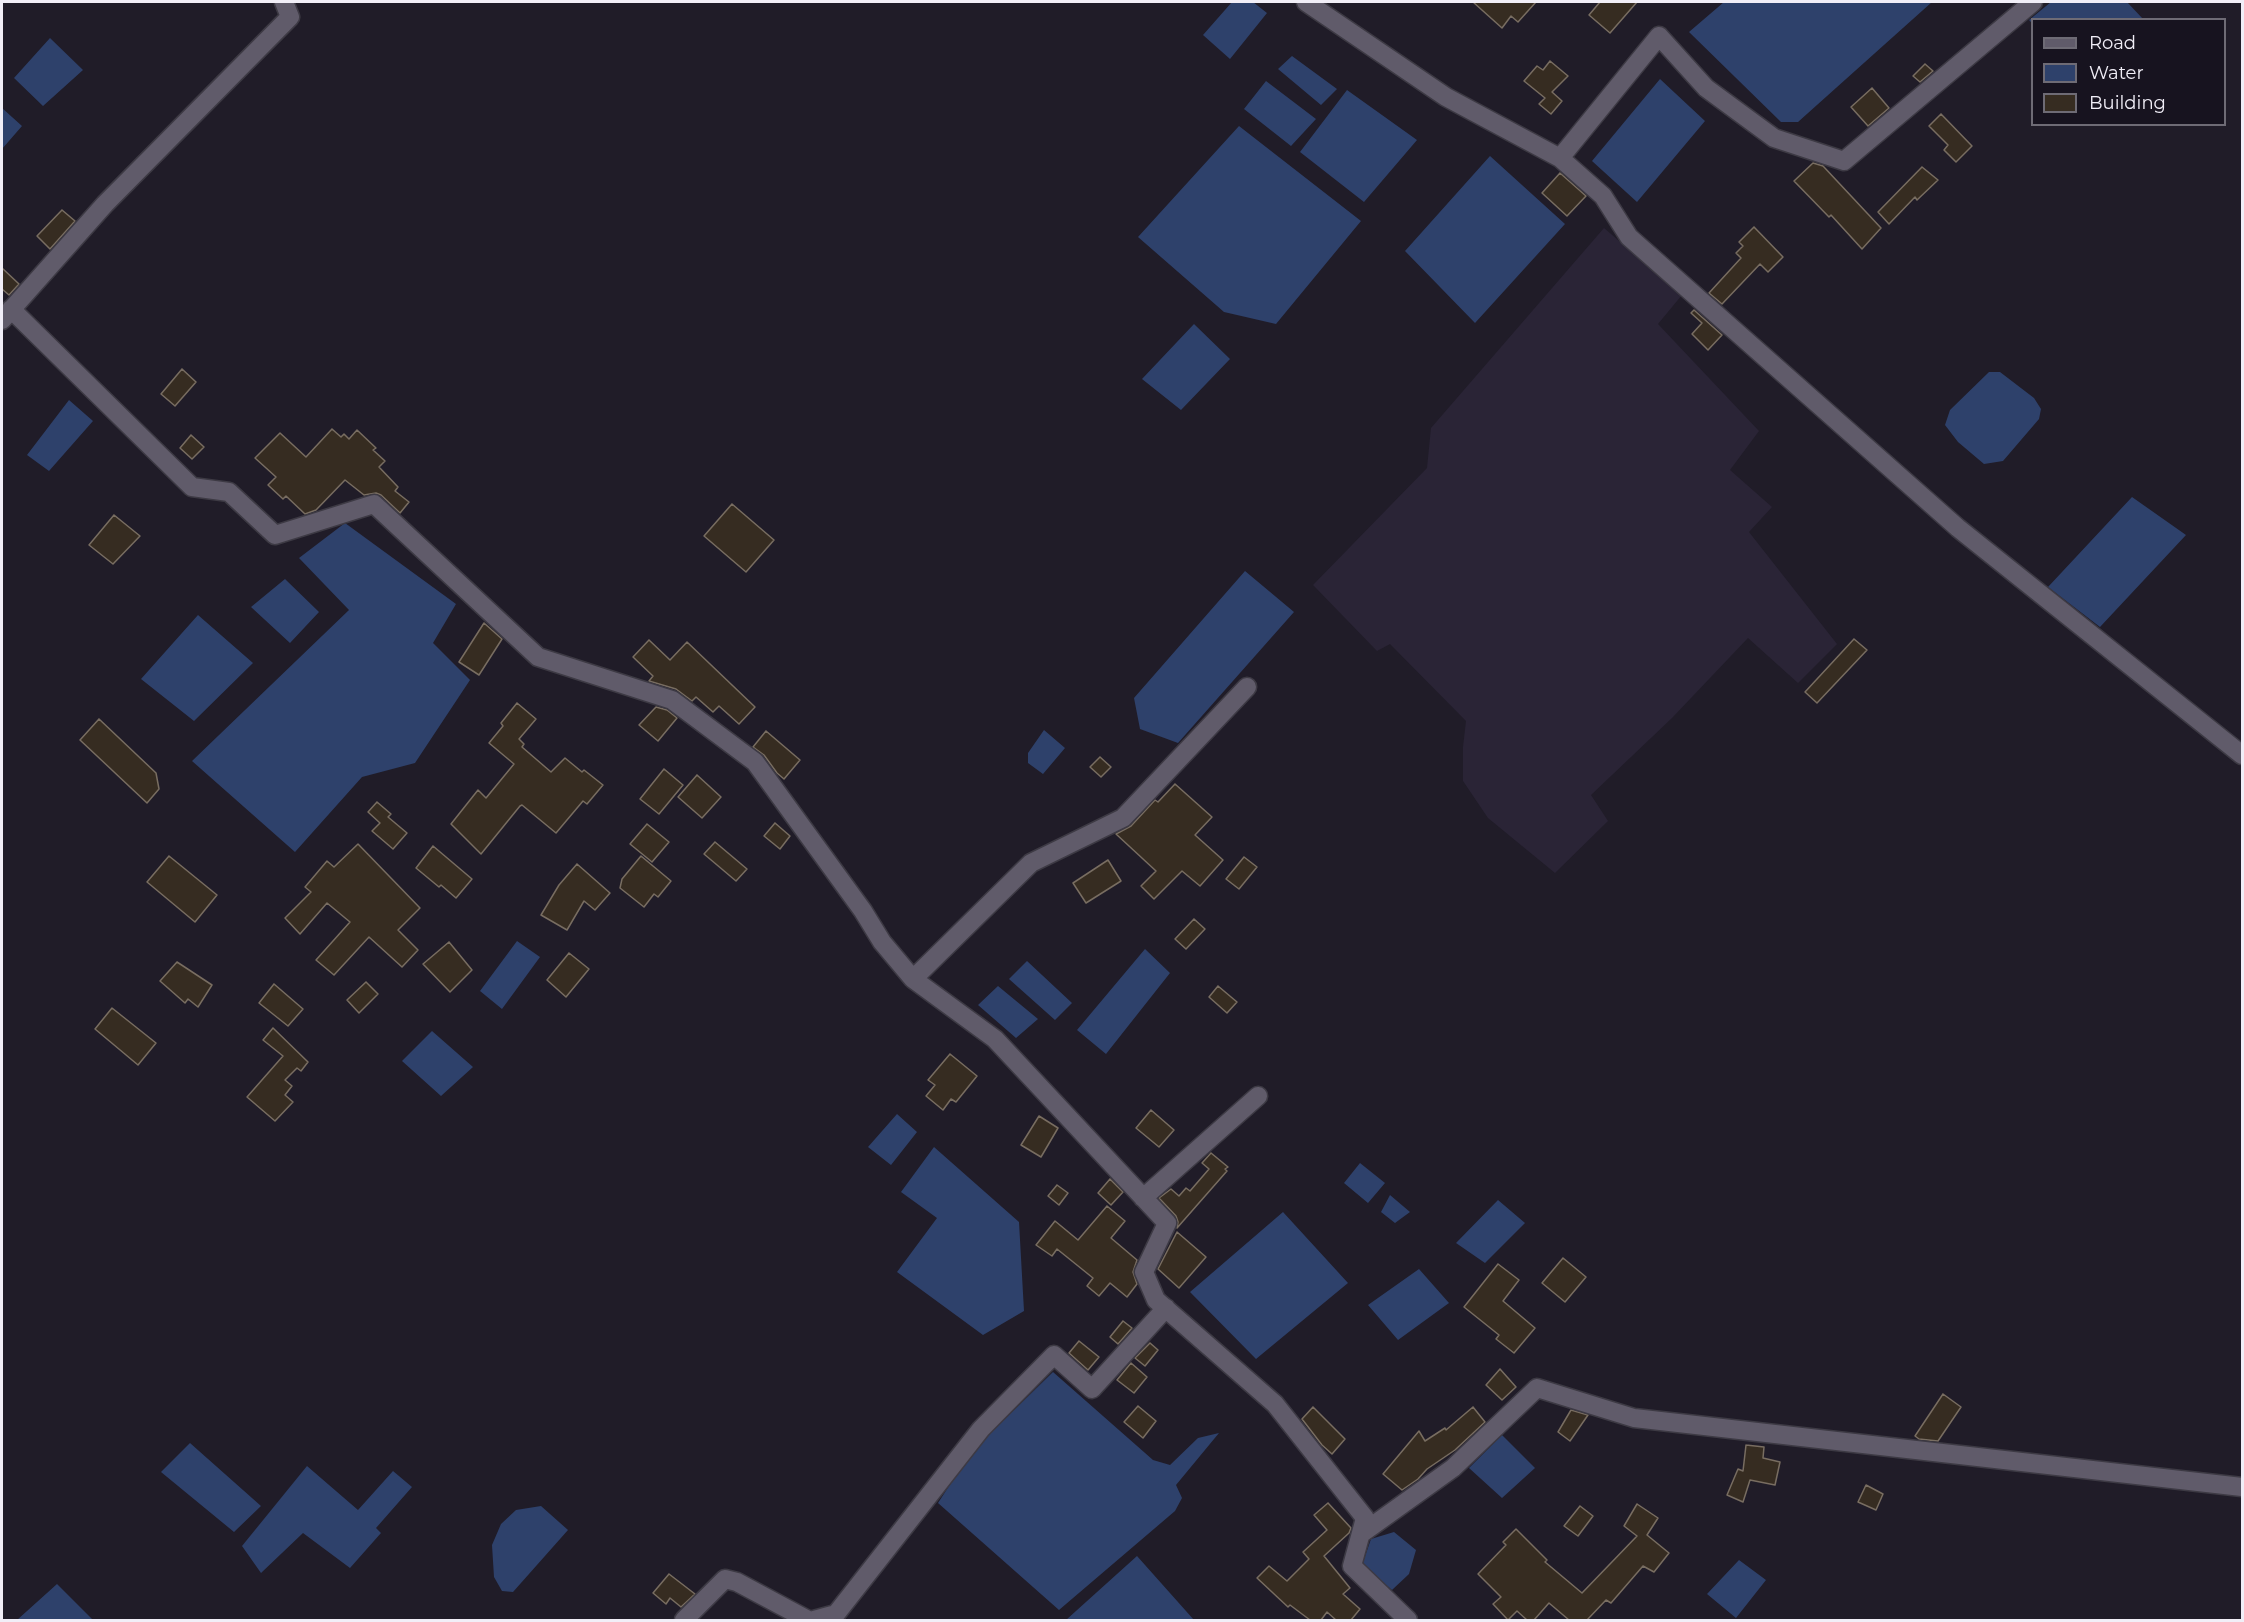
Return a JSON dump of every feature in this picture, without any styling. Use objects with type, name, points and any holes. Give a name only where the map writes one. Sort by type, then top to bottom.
[{"type":"street","points":[[284,2],[290,17],[105,204],[6,314],[192,487],[230,492],[275,535],[374,504],[538,657],[672,700],[755,762],[863,911],[882,942],[913,979],[995,1039],[1167,1223],[1144,1272],[1156,1300],[1275,1404],[1365,1518],[1352,1566],[1407,1620]]},
{"type":"street","points":[[1306,2],[1446,97],[1560,158],[1604,196],[1629,237],[1958,528],[2242,755]]},
{"type":"street","points":[[1560,158],[1659,36],[1707,88],[1774,138],[1844,161],[2033,2]]},
{"type":"street","points":[[913,979],[1031,863],[1123,818],[1247,687]]},
{"type":"street","points":[[1143,1198],[1258,1096]]},
{"type":"street","points":[[814,1620],[836,1614],[981,1429],[1054,1355],[1092,1389],[1166,1308]]},
{"type":"street","points":[[1361,1534],[1453,1468],[1537,1388],[1634,1418],[2242,1487]]},
{"type":"street","points":[[684,1620],[725,1579],[737,1582],[808,1620]]},
{"type":"shaded area","points":[[1604,228],[1682,295],[1658,324],[1759,431],[1730,470],[1772,507],[1749,532],[1837,644],[1798,683],[1748,638],[1672,718],[1591,795],[1608,821],[1555,873],[1488,818],[1463,781],[1466,721],[1390,644],[1377,651],[1313,585],[1427,468],[1431,428]]},
{"type":"water","points":[[1232,2],[1253,2],[1267,13],[1230,59],[1203,35]]},
{"type":"water","points":[[1724,2],[1932,2],[1798,122],[1781,122],[1689,32]]},
{"type":"water","points":[[2051,2],[2127,2],[2142,18],[2031,18]]},
{"type":"water","points":[[50,38],[83,70],[43,106],[14,78]]},
{"type":"water","points":[[1292,56],[1337,89],[1321,105],[1278,69]]},
{"type":"water","points":[[1660,79],[1705,121],[1637,202],[1592,161]]},
{"type":"water","points":[[1266,81],[1316,119],[1291,146],[1244,109]]},
{"type":"water","points":[[1347,90],[1417,140],[1364,202],[1300,152]]},
{"type":"water","points":[[2,108],[22,126],[2,149]]},
{"type":"water","points":[[1239,126],[1361,221],[1276,324],[1224,312],[1138,237]]},
{"type":"water","points":[[1490,156],[1565,224],[1475,323],[1405,251]]},
{"type":"water","points":[[1194,324],[1230,359],[1181,410],[1142,379]]},
{"type":"water","points":[[1989,372],[2000,372],[2034,398],[2041,409],[2039,419],[2003,461],[1984,464],[1958,442],[1945,425],[1950,410]]},
{"type":"water","points":[[69,400],[93,421],[49,471],[27,455]]},
{"type":"water","points":[[2132,497],[2186,535],[2100,627],[2048,587]]},
{"type":"water","points":[[345,523],[456,604],[433,643],[470,680],[415,763],[362,777],[295,852],[192,761],[349,610],[299,558]]},
{"type":"water","points":[[1245,571],[1294,612],[1178,743],[1140,729],[1134,698]]},
{"type":"water","points":[[285,579],[319,612],[290,643],[251,607]]},
{"type":"water","points":[[198,615],[253,663],[194,721],[141,679]]},
{"type":"water","points":[[1044,730],[1065,748],[1043,774],[1028,763],[1028,753]]},
{"type":"water","points":[[517,941],[540,957],[502,1009],[480,991]]},
{"type":"water","points":[[1145,949],[1170,973],[1106,1054],[1077,1030]]},
{"type":"water","points":[[1027,961],[1072,1003],[1055,1020],[1009,979]]},
{"type":"water","points":[[998,986],[1038,1019],[1016,1038],[978,1005]]},
{"type":"water","points":[[432,1031],[473,1067],[441,1096],[402,1061]]},
{"type":"water","points":[[897,1114],[917,1132],[891,1165],[868,1147]]},
{"type":"water","points":[[934,1147],[1019,1222],[1024,1311],[983,1335],[897,1272],[937,1218],[901,1192]]},
{"type":"water","points":[[1360,1163],[1385,1183],[1368,1203],[1344,1183]]},
{"type":"water","points":[[1390,1195],[1410,1212],[1395,1223],[1381,1212]]},
{"type":"water","points":[[1498,1200],[1525,1223],[1485,1263],[1456,1243]]},
{"type":"water","points":[[1283,1212],[1348,1283],[1256,1359],[1190,1292]]},
{"type":"water","points":[[1419,1269],[1449,1303],[1398,1340],[1368,1305]]},
{"type":"water","points":[[1053,1372],[1153,1460],[1170,1465],[1198,1438],[1219,1433],[1176,1485],[1182,1498],[1175,1511],[1059,1610],[938,1503],[971,1452]]},
{"type":"water","points":[[1502,1435],[1535,1468],[1502,1498],[1469,1468]]},
{"type":"water","points":[[190,1443],[261,1506],[234,1532],[161,1472]]},
{"type":"water","points":[[307,1466],[358,1510],[393,1471],[412,1487],[376,1528],[381,1533],[350,1568],[303,1533],[261,1573],[242,1546]]},
{"type":"water","points":[[541,1506],[568,1530],[513,1592],[502,1591],[494,1577],[492,1545],[501,1524],[516,1510]]},
{"type":"water","points":[[1394,1532],[1416,1550],[1409,1574],[1392,1590],[1362,1565],[1371,1539]]},
{"type":"water","points":[[1137,1556],[1194,1620],[1066,1620]]},
{"type":"water","points":[[1739,1560],[1766,1580],[1736,1618],[1707,1594]]},
{"type":"water","points":[[57,1584],[93,1620],[17,1620]]},
{"type":"building","points":[[1473,2],[1536,2],[1518,22],[1511,16],[1502,28]]},
{"type":"building","points":[[1600,2],[1637,2],[1610,33],[1589,15]]},
{"type":"building","points":[[1550,61],[1568,76],[1552,92],[1562,101],[1551,114],[1539,104],[1545,98],[1524,81],[1537,66],[1543,70]]},
{"type":"building","points":[[1925,64],[1933,71],[1920,82],[1913,76]]},
{"type":"building","points":[[1872,88],[1889,108],[1868,126],[1851,107]]},
{"type":"building","points":[[1941,114],[1972,146],[1956,162],[1944,150],[1948,145],[1929,126]]},
{"type":"building","points":[[1813,163],[1823,166],[1881,228],[1862,249],[1831,215],[1829,217],[1794,181]]},
{"type":"building","points":[[1922,167],[1938,180],[1917,200],[1915,197],[1889,224],[1878,212]]},
{"type":"building","points":[[1560,173],[1586,196],[1567,216],[1542,193]]},
{"type":"building","points":[[62,210],[75,221],[50,249],[37,236]]},
{"type":"building","points":[[1754,227],[1783,257],[1768,272],[1760,264],[1722,304],[1709,293],[1741,258],[1736,253],[1743,246],[1739,242]]},
{"type":"building","points":[[2,268],[19,284],[9,295],[2,289]]},
{"type":"building","points":[[1694,310],[1722,335],[1708,350],[1692,334],[1702,323],[1691,313]]},
{"type":"building","points":[[182,369],[196,382],[175,406],[161,394]]},
{"type":"building","points":[[332,429],[341,437],[344,434],[349,439],[357,430],[376,448],[373,450],[385,461],[379,467],[398,487],[395,491],[409,502],[400,513],[381,495],[376,493],[364,495],[345,480],[316,510],[305,514],[286,496],[283,499],[268,485],[276,477],[255,458],[280,433],[306,457]]},
{"type":"building","points":[[191,435],[204,447],[192,459],[180,448]]},
{"type":"building","points":[[732,504],[774,540],[746,572],[704,536]]},
{"type":"building","points":[[114,515],[140,536],[113,564],[89,545]]},
{"type":"building","points":[[484,623],[502,639],[479,675],[459,662]]},
{"type":"building","points":[[1854,639],[1867,650],[1817,703],[1805,692]]},
{"type":"building","points":[[649,640],[670,660],[687,642],[755,707],[739,724],[719,706],[713,712],[696,697],[692,701],[676,689],[649,681],[653,676],[633,657]]},
{"type":"building","points":[[517,703],[536,719],[519,739],[524,744],[522,747],[551,772],[565,758],[603,785],[587,804],[583,801],[556,833],[522,805],[520,806],[481,854],[451,824],[478,790],[486,798],[514,764],[489,743]]},
{"type":"building","points":[[656,707],[667,710],[677,718],[658,741],[639,725]]},
{"type":"building","points":[[99,719],[156,773],[159,789],[147,803],[80,740]]},
{"type":"building","points":[[766,731],[800,760],[784,779],[764,755],[753,747]]},
{"type":"building","points":[[1100,757],[1111,767],[1101,777],[1090,767]]},
{"type":"building","points":[[664,769],[683,785],[659,814],[640,799]]},
{"type":"building","points":[[697,775],[721,797],[702,818],[678,797]]},
{"type":"building","points":[[1175,784],[1212,817],[1195,835],[1223,860],[1200,886],[1182,871],[1154,899],[1141,886],[1156,871],[1116,834],[1131,826],[1155,800],[1158,802]]},
{"type":"building","points":[[377,802],[391,814],[388,817],[407,833],[393,849],[372,831],[380,823],[368,812]]},
{"type":"building","points":[[775,823],[790,836],[780,849],[764,836]]},
{"type":"building","points":[[647,824],[669,842],[652,862],[630,844]]},
{"type":"building","points":[[715,842],[747,869],[736,881],[704,854]]},
{"type":"building","points":[[358,844],[420,908],[398,930],[418,950],[402,967],[369,937],[334,975],[316,960],[350,922],[327,903],[300,934],[285,918],[311,892],[305,887],[327,861],[334,867]]},
{"type":"building","points":[[433,846],[472,879],[456,898],[416,868]]},
{"type":"building","points":[[169,856],[217,895],[195,922],[147,882]]},
{"type":"building","points":[[641,856],[671,881],[658,897],[654,894],[644,907],[620,888],[622,879]]},
{"type":"building","points":[[1244,857],[1257,867],[1239,889],[1226,879]]},
{"type":"building","points":[[1108,860],[1121,881],[1086,903],[1073,883]]},
{"type":"building","points":[[577,864],[610,893],[595,910],[584,901],[567,930],[541,915],[559,885]]},
{"type":"building","points":[[1194,919],[1205,929],[1186,949],[1175,939]]},
{"type":"building","points":[[449,942],[472,970],[450,992],[423,964]]},
{"type":"building","points":[[569,953],[589,969],[566,997],[547,980]]},
{"type":"building","points":[[177,962],[212,985],[198,1007],[188,999],[185,1003],[160,981]]},
{"type":"building","points":[[366,982],[378,994],[359,1013],[347,1000]]},
{"type":"building","points":[[274,984],[303,1009],[288,1026],[259,1003]]},
{"type":"building","points":[[1218,986],[1237,1002],[1227,1013],[1209,997]]},
{"type":"building","points":[[112,1008],[156,1043],[138,1065],[95,1029]]},
{"type":"building","points":[[273,1028],[308,1062],[301,1071],[297,1068],[285,1080],[292,1086],[285,1095],[293,1102],[275,1121],[247,1097],[283,1056],[263,1040]]},
{"type":"building","points":[[950,1054],[977,1076],[956,1102],[951,1099],[943,1110],[926,1096],[935,1085],[928,1080]]},
{"type":"building","points":[[1151,1110],[1174,1130],[1159,1147],[1136,1128]]},
{"type":"building","points":[[1039,1116],[1058,1128],[1041,1157],[1021,1145]]},
{"type":"building","points":[[1211,1153],[1228,1167],[1225,1169],[1227,1171],[1177,1228],[1176,1216],[1159,1198],[1171,1189],[1179,1196],[1186,1188],[1190,1191],[1209,1169],[1202,1163]]},
{"type":"building","points":[[1110,1179],[1123,1192],[1111,1205],[1098,1193]]},
{"type":"building","points":[[1057,1185],[1068,1193],[1059,1205],[1048,1196]]},
{"type":"building","points":[[1107,1206],[1125,1221],[1111,1238],[1137,1260],[1133,1272],[1137,1284],[1127,1297],[1110,1283],[1099,1296],[1087,1286],[1093,1278],[1057,1249],[1052,1256],[1036,1245],[1055,1221],[1078,1240]]},
{"type":"building","points":[[1177,1232],[1206,1257],[1179,1288],[1158,1269]]},
{"type":"building","points":[[1563,1258],[1586,1277],[1565,1302],[1542,1283]]},
{"type":"building","points":[[1498,1264],[1519,1280],[1503,1301],[1535,1328],[1514,1353],[1496,1339],[1499,1335],[1464,1307]]},
{"type":"building","points":[[1123,1321],[1132,1328],[1118,1344],[1110,1337]]},
{"type":"building","points":[[1079,1341],[1099,1357],[1088,1370],[1069,1353]]},
{"type":"building","points":[[1150,1343],[1158,1350],[1145,1366],[1135,1358]]},
{"type":"building","points":[[1131,1363],[1147,1377],[1134,1393],[1117,1380]]},
{"type":"building","points":[[1500,1369],[1516,1387],[1502,1400],[1486,1385]]},
{"type":"building","points":[[1943,1394],[1961,1407],[1938,1441],[1919,1439],[1915,1436]]},
{"type":"building","points":[[1138,1406],[1156,1421],[1143,1438],[1124,1422]]},
{"type":"building","points":[[1313,1407],[1345,1439],[1332,1454],[1302,1419]]},
{"type":"building","points":[[1473,1407],[1485,1422],[1455,1450],[1427,1469],[1418,1479],[1402,1490],[1383,1474],[1419,1431],[1425,1441],[1445,1428],[1446,1430]]},
{"type":"building","points":[[1571,1410],[1588,1415],[1570,1441],[1558,1432]]},
{"type":"building","points":[[1746,1445],[1764,1447],[1763,1458],[1780,1462],[1775,1485],[1750,1480],[1743,1502],[1727,1495],[1738,1469],[1743,1471]]},
{"type":"building","points":[[1866,1485],[1883,1494],[1876,1510],[1858,1502]]},
{"type":"building","points":[[1328,1503],[1351,1528],[1349,1533],[1324,1556],[1350,1588],[1343,1594],[1360,1609],[1351,1620],[1336,1620],[1327,1612],[1321,1620],[1310,1620],[1290,1605],[1288,1607],[1257,1578],[1269,1566],[1287,1581],[1309,1559],[1303,1552],[1327,1530],[1314,1515]]},
{"type":"building","points":[[1637,1504],[1658,1518],[1647,1535],[1669,1553],[1654,1572],[1643,1566],[1611,1603],[1606,1600],[1587,1620],[1569,1620],[1549,1603],[1534,1620],[1527,1620],[1517,1611],[1508,1620],[1493,1604],[1501,1597],[1478,1574],[1506,1545],[1503,1542],[1516,1529],[1547,1560],[1545,1562],[1582,1593],[1637,1536],[1624,1526]]},
{"type":"building","points":[[1580,1506],[1593,1516],[1578,1536],[1564,1526]]},
{"type":"building","points":[[669,1574],[695,1594],[681,1607],[670,1598],[666,1604],[653,1593]]}]
